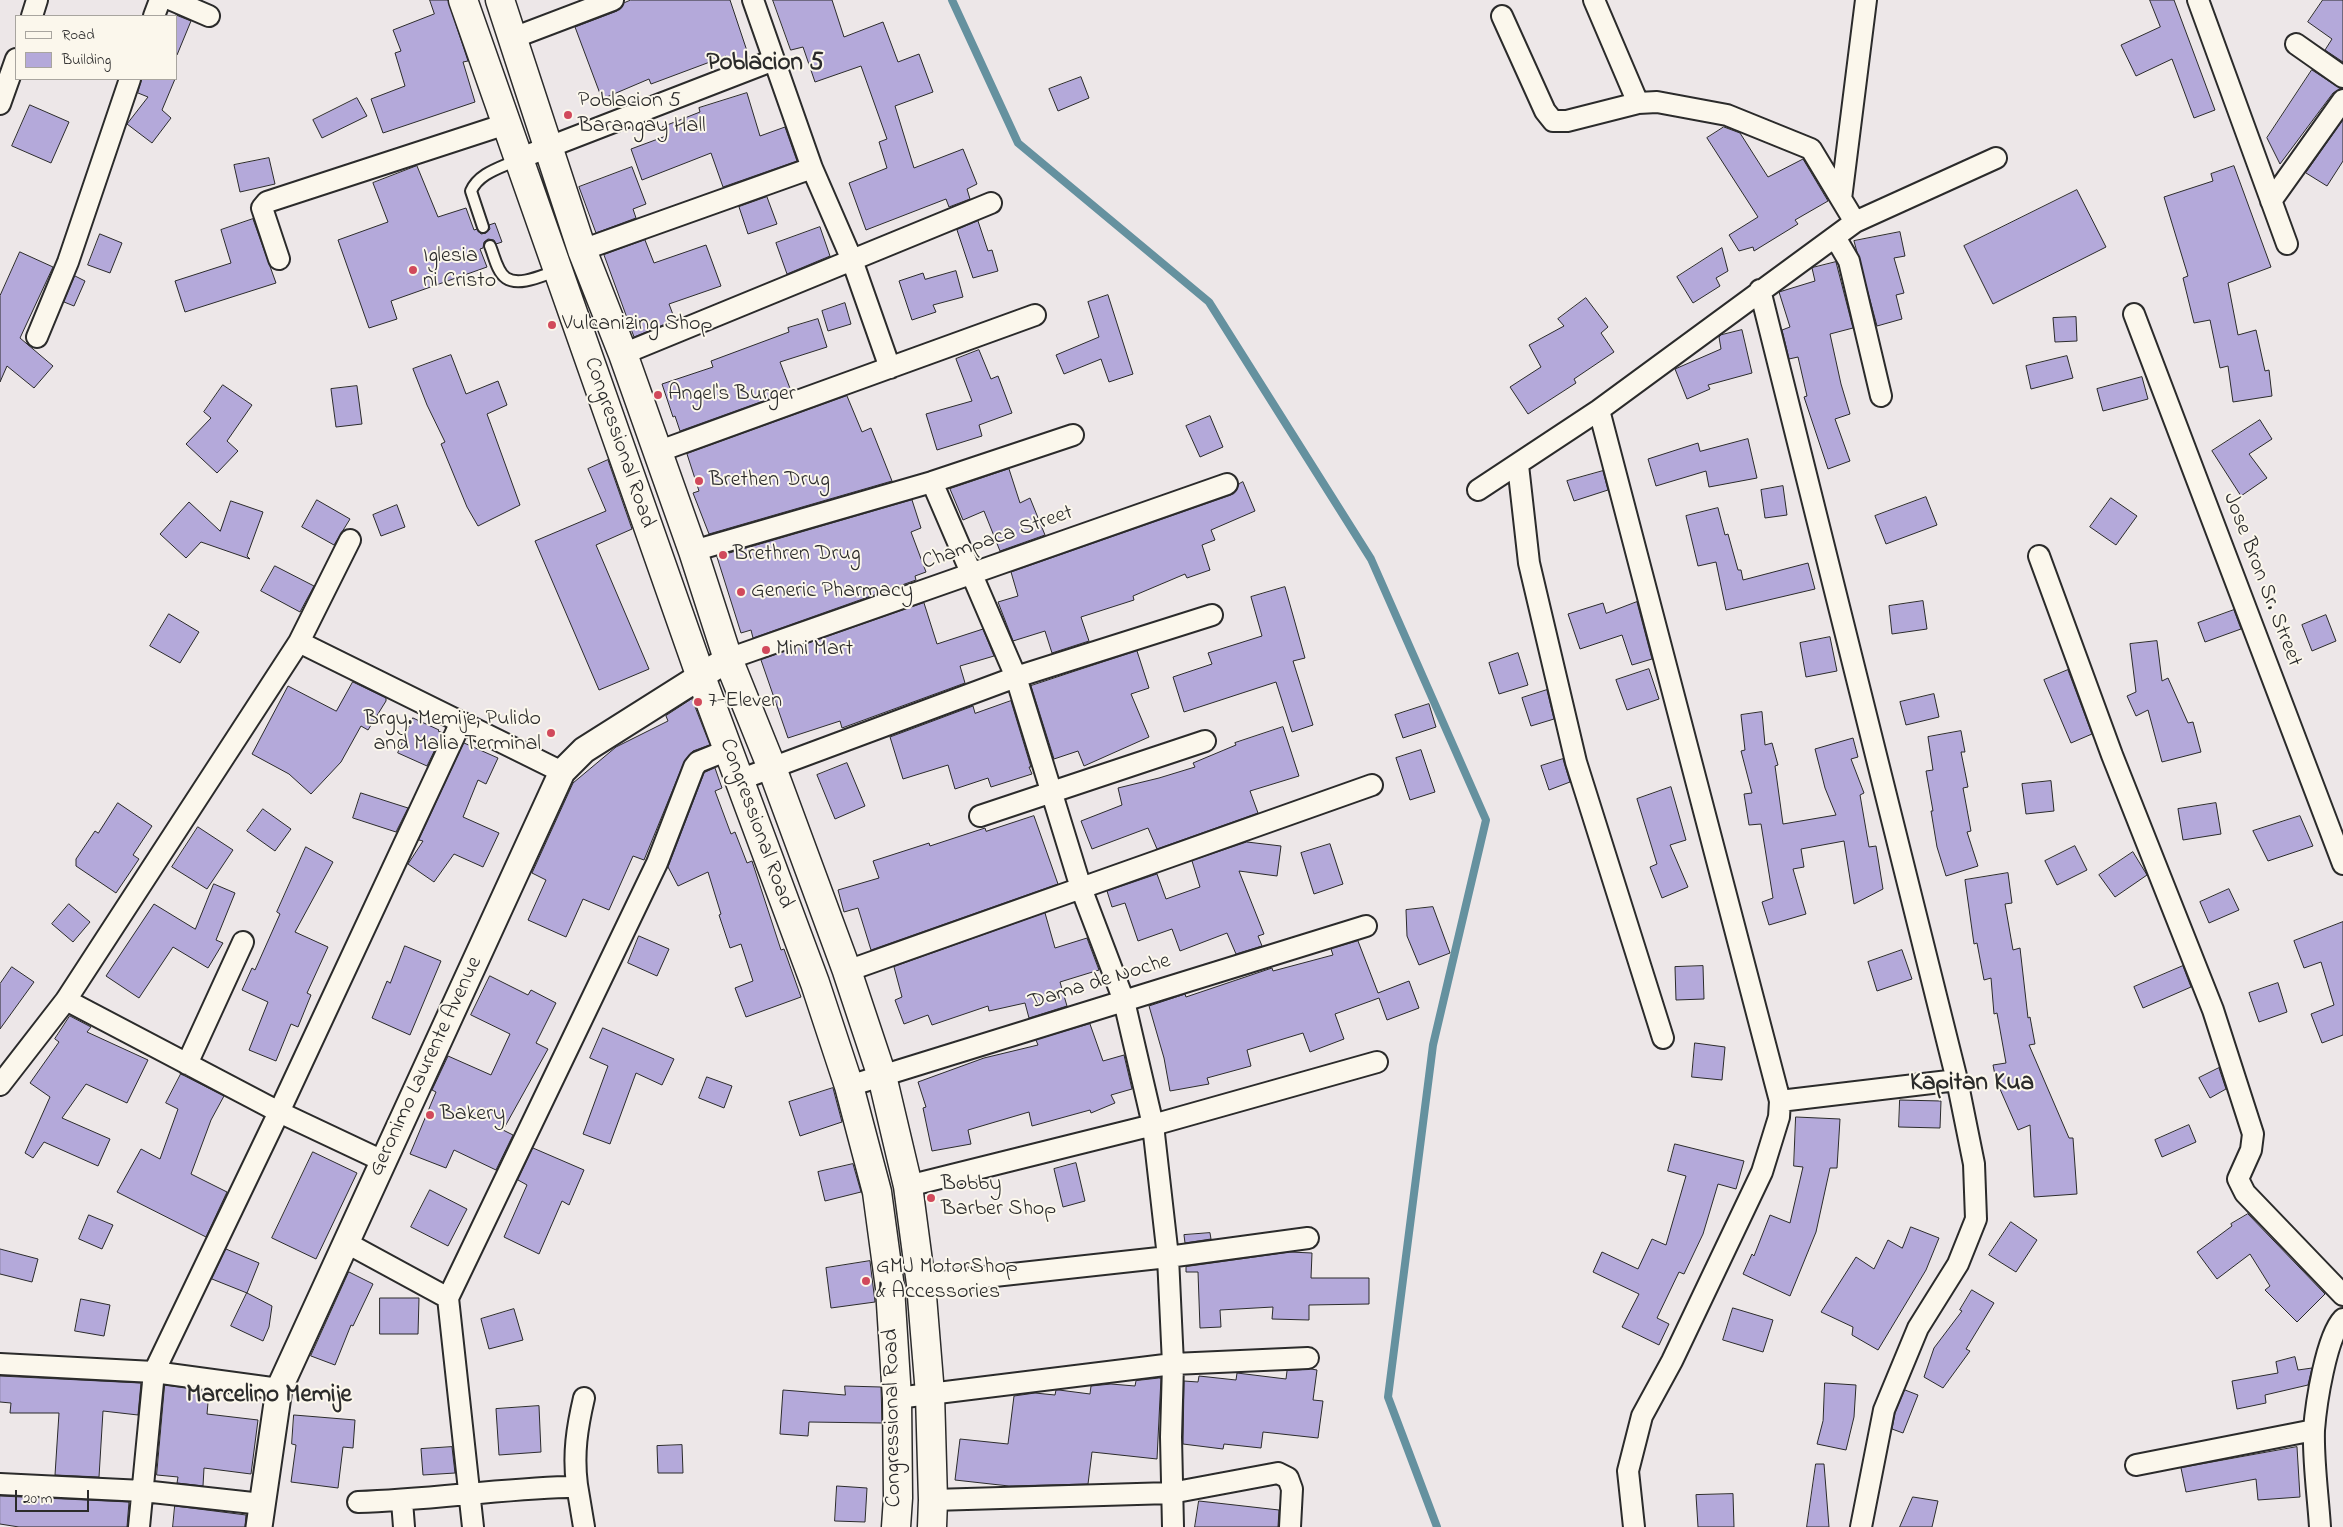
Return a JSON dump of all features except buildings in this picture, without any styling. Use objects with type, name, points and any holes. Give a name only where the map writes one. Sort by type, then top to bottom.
[{"type":"main road","name":"Congressional Road","points":[[463,0],[701,677],[815,983],[849,1086],[877,1192],[890,1288],[897,1398],[898,1498],[896,1527]]},
{"type":"main road","name":"Congressional Road","points":[[500,0],[582,250],[623,354],[693,551],[728,659],[772,768],[847,971],[882,1076],[908,1186],[921,1284],[930,1394],[934,1500],[932,1527]]},
{"type":"street","points":[[32,15],[38,0]]},
{"type":"street","points":[[154,15],[160,0]]},
{"type":"street","points":[[172,0],[209,16]]},
{"type":"street","points":[[514,38],[613,0]]},
{"type":"street","points":[[753,0],[812,168],[852,260],[890,368]]},
{"type":"street","points":[[1594,0],[1638,103]]},
{"type":"street","points":[[1841,199],[1866,0]]},
{"type":"street","points":[[2198,0],[2287,244]]},
{"type":"street","points":[[1502,16],[1545,111],[1553,121],[1567,121],[1638,103],[1657,102],[1727,114],[1811,149],[1855,222]]},
{"type":"street","points":[[2296,44],[2343,77]]},
{"type":"street","points":[[518,159],[549,149],[774,60]]},
{"type":"street","points":[[0,103],[15,62]]},
{"type":"street","points":[[37,337],[68,262],[130,80]]},
{"type":"street","points":[[2271,200],[2343,100]]},
{"type":"street","points":[[279,259],[262,208],[267,202],[506,124]]},
{"type":"street","points":[[1478,490],[1599,410],[1855,222],[1996,158]]},
{"type":"street","points":[[582,250],[812,168]]},
{"type":"street","points":[[623,354],[991,203]]},
{"type":"street","points":[[1836,237],[1849,262],[1882,396]]},
{"type":"street","points":[[1760,290],[1957,1080],[1974,1164],[1976,1219],[1958,1264],[1918,1328],[1884,1410],[1861,1527]]},
{"type":"street","name":"Jose Bron Sr. Street","points":[[2134,314],[2343,864]]},
{"type":"street","points":[[657,452],[1035,315]]},
{"type":"street","points":[[1599,410],[1780,1101],[1779,1117],[1762,1172],[1672,1361],[1642,1416],[1628,1471],[1634,1527]]},
{"type":"street","points":[[693,551],[932,482],[1073,435]]},
{"type":"street","points":[[1518,464],[1529,563],[1576,762],[1663,1038]]},
{"type":"street","points":[[932,482],[1016,677],[1081,888],[1124,1001],[1153,1125],[1168,1257],[1173,1364],[1173,1527]]},
{"type":"street","name":"Champaca Street","points":[[728,659],[1227,484]]},
{"type":"street","points":[[0,1085],[66,1000],[299,642],[350,540]]},
{"type":"street","points":[[2039,556],[2112,755],[2213,1010],[2226,1048],[2253,1134],[2251,1150],[2238,1179],[2245,1193],[2343,1295]]},
{"type":"street","points":[[739,780],[1016,677],[1212,615]]},
{"type":"street","points":[[299,642],[562,772]]},
{"type":"street","name":"Geronimo Laurente Avenue","points":[[261,1515],[279,1389],[345,1242],[385,1162],[562,772],[584,750],[728,659]]},
{"type":"street","points":[[139,1527],[154,1372],[279,1112],[461,722]]},
{"type":"street","points":[[980,816],[1206,741]]},
{"type":"street","points":[[473,1527],[448,1298],[657,863],[694,767],[698,762],[728,750]]},
{"type":"street","points":[[847,971],[1372,785]]},
{"type":"street","name":"Dama de Noche","points":[[849,1086],[1366,926]]},
{"type":"street","points":[[187,1064],[243,942]]},
{"type":"street","points":[[66,1000],[279,1112],[385,1162]]},
{"type":"street","points":[[908,1186],[1153,1125],[1377,1062]]},
{"type":"street","points":[[1780,1101],[1957,1080]]},
{"type":"street","points":[[921,1284],[1168,1257],[1308,1238]]},
{"type":"street","points":[[345,1242],[448,1298]]},
{"type":"street","points":[[2320,1527],[2314,1430],[2326,1358],[2336,1326],[2343,1319]]},
{"type":"street","points":[[897,1398],[1173,1364],[1308,1358]]},
{"type":"street","points":[[0,1364],[154,1372],[279,1389]]},
{"type":"street","points":[[584,1398],[575,1435],[575,1467],[584,1527]]},
{"type":"street","points":[[2136,1465],[2314,1430]]},
{"type":"street","points":[[934,1500],[1172,1494],[1278,1474],[1288,1478],[1292,1489],[1290,1527]]},
{"type":"street","points":[[0,1484],[143,1491],[261,1515]]},
{"type":"street","points":[[358,1502],[402,1501],[469,1493],[567,1487],[577,1484]]},
{"type":"street","points":[[402,1501],[404,1527]]},
{"type":"lane","points":[[484,227],[471,192],[474,183],[480,177],[518,159]]},
{"type":"lane","points":[[490,246],[500,271],[506,278],[516,281],[558,270]]},
{"type":"waterway","points":[[952,0],[1018,143],[1209,302],[1371,559],[1486,820],[1433,1045],[1388,1397],[1437,1527]]},
{"type":"place","name":"Poblacion 5 Barangay Hall","points":[[568,115]]},
{"type":"place","name":"Iglesia ni Cristo","points":[[413,270]]},
{"type":"place","name":"Vulcanizing Shop","points":[[552,325]]},
{"type":"place","name":"Angel's Burger","points":[[658,395]]},
{"type":"place","name":"Brethen Drug","points":[[699,481]]},
{"type":"place","name":"Brethren Drug","points":[[723,555]]},
{"type":"place","name":"Generic Pharmacy","points":[[741,592]]},
{"type":"place","name":"Mini Mart","points":[[766,650]]},
{"type":"place","name":"7-Eleven","points":[[698,702]]},
{"type":"place","name":"Brgy. Memije, Pulido and Malia Terminal","points":[[551,733]]},
{"type":"place","name":"Bakery","points":[[430,1115]]},
{"type":"place","name":"Bobby Barber Shop","points":[[931,1198]]},
{"type":"place","name":"GMJ MotorShop & Accessories","points":[[866,1281]]},
{"type":"district","name":"Poblacion 5","points":[[765,65]]},
{"type":"district","name":"Kapitan Kua","points":[[1972,1085]]},
{"type":"district","name":"Marcelino Memije","points":[[269,1397]]}]
